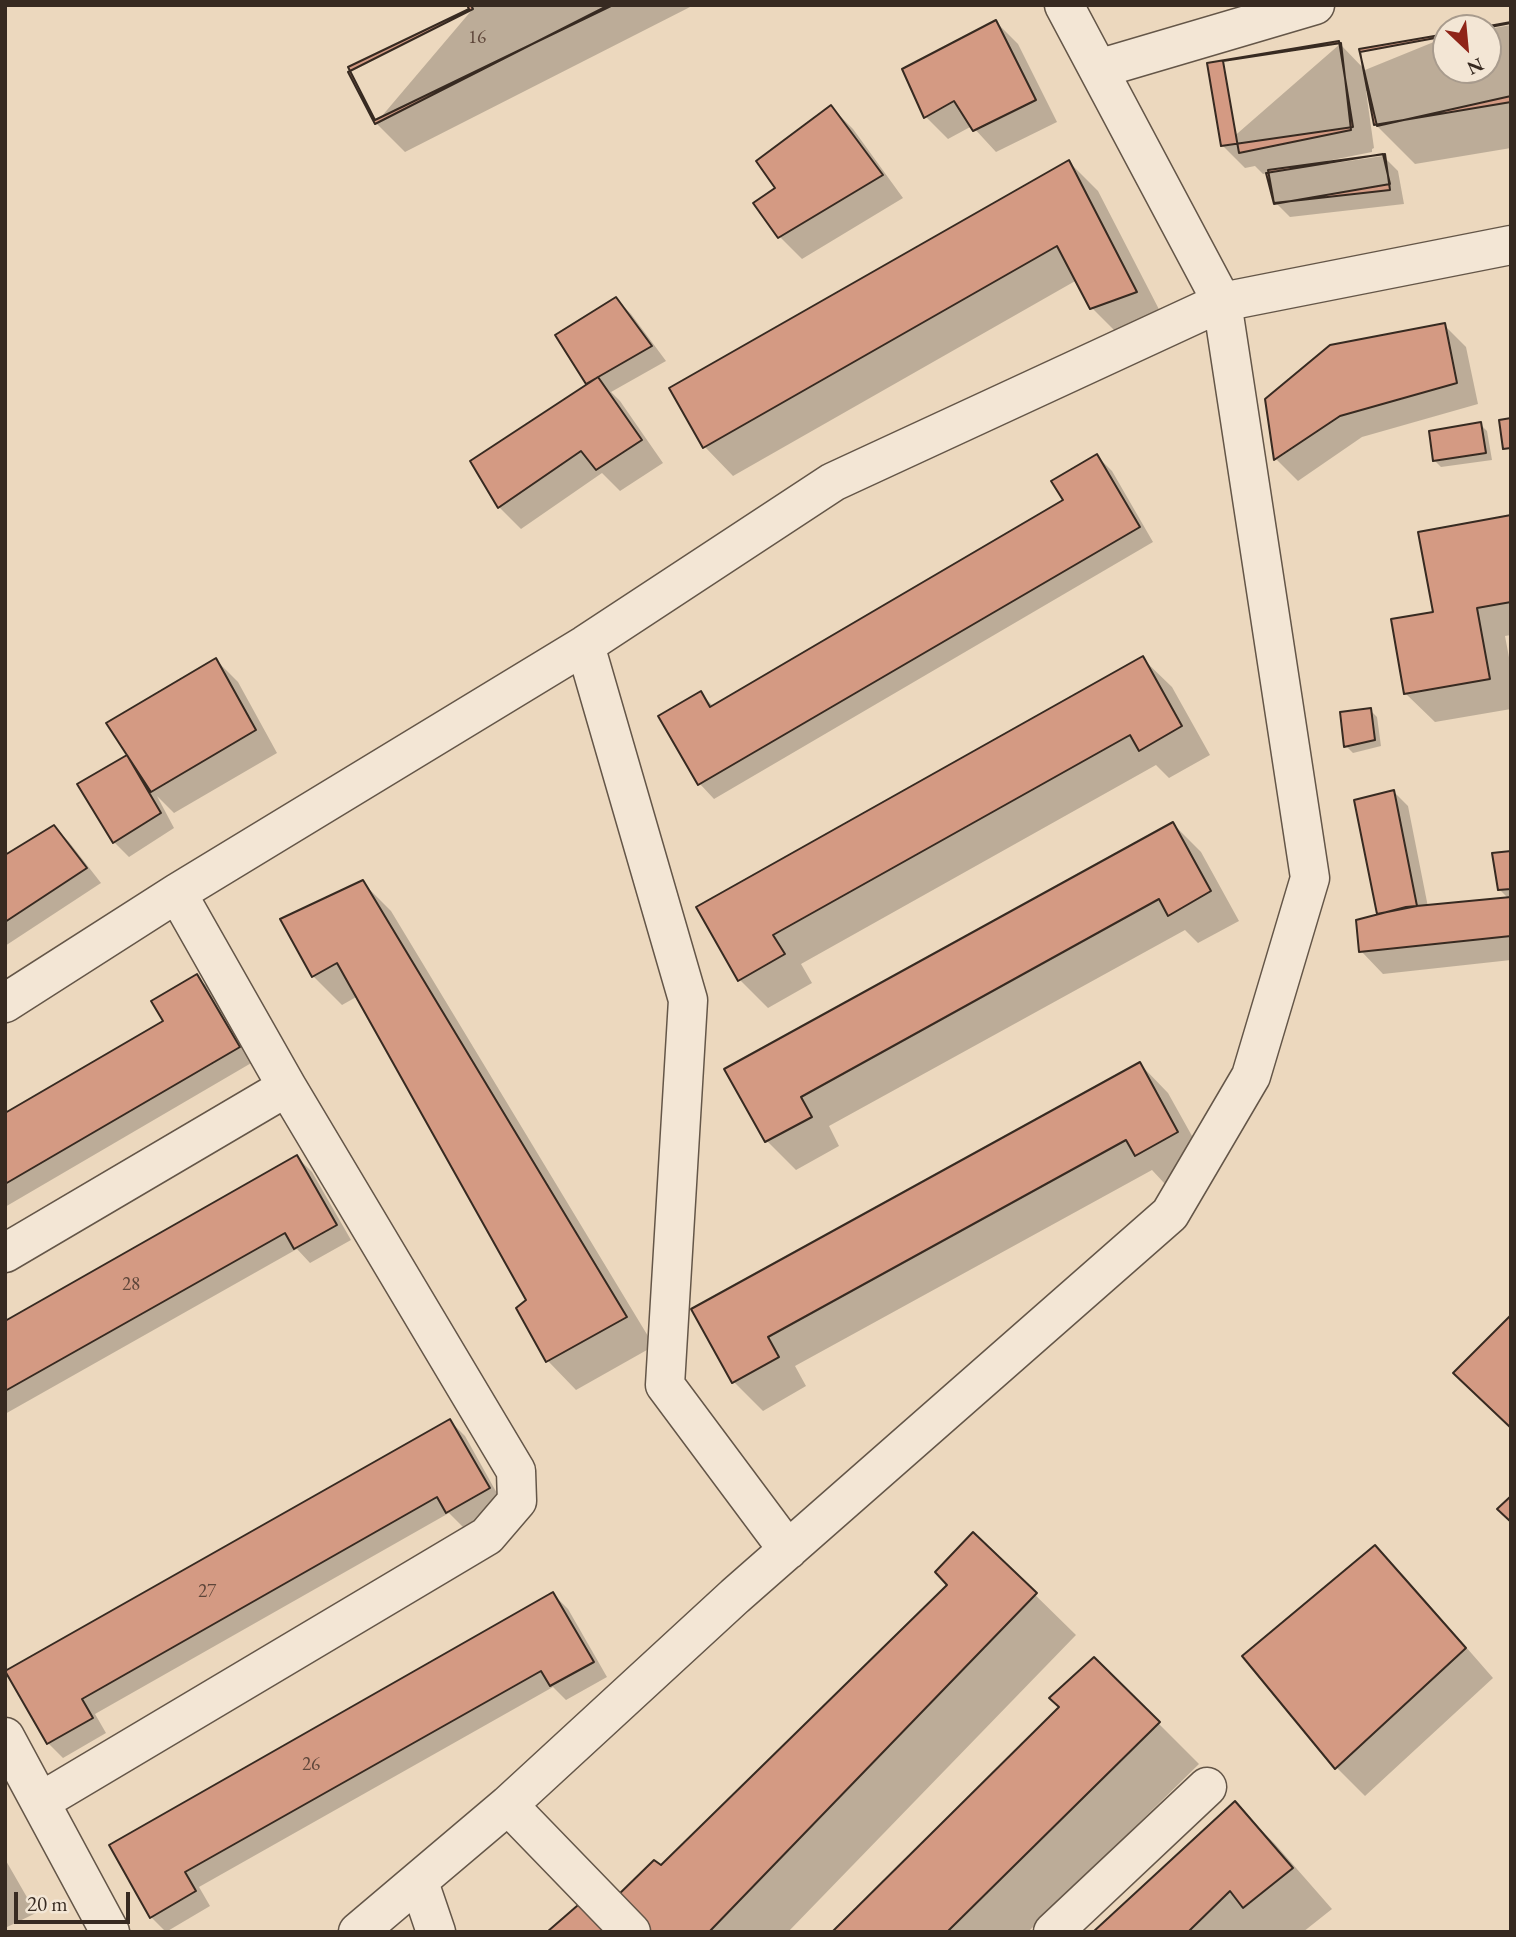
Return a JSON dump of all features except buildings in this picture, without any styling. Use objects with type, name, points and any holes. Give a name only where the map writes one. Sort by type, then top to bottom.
[{"type":"street","points":[[358,1932],[508,1805],[735,1596],[1170,1214],[1251,1076],[1310,878],[1222,302],[1064,5]]},
{"type":"street","points":[[1098,69],[1315,5]]},
{"type":"street","points":[[5,1003],[177,893],[585,645],[833,482],[1222,302],[1511,245]]},
{"type":"street","points":[[585,645],[688,1000],[665,1385],[788,1550]]},
{"type":"street","points":[[40,1802],[487,1536],[517,1501],[516,1471],[287,1087],[177,893]]},
{"type":"street","points":[[5,1253],[287,1087]]},
{"type":"street","points":[[5,1737],[110,1932]]},
{"type":"street","points":[[1053,1932],[1207,1787]]},
{"type":"street","points":[[508,1805],[631,1932]]},
{"type":"street","points":[[419,1882],[436,1932]]}]
